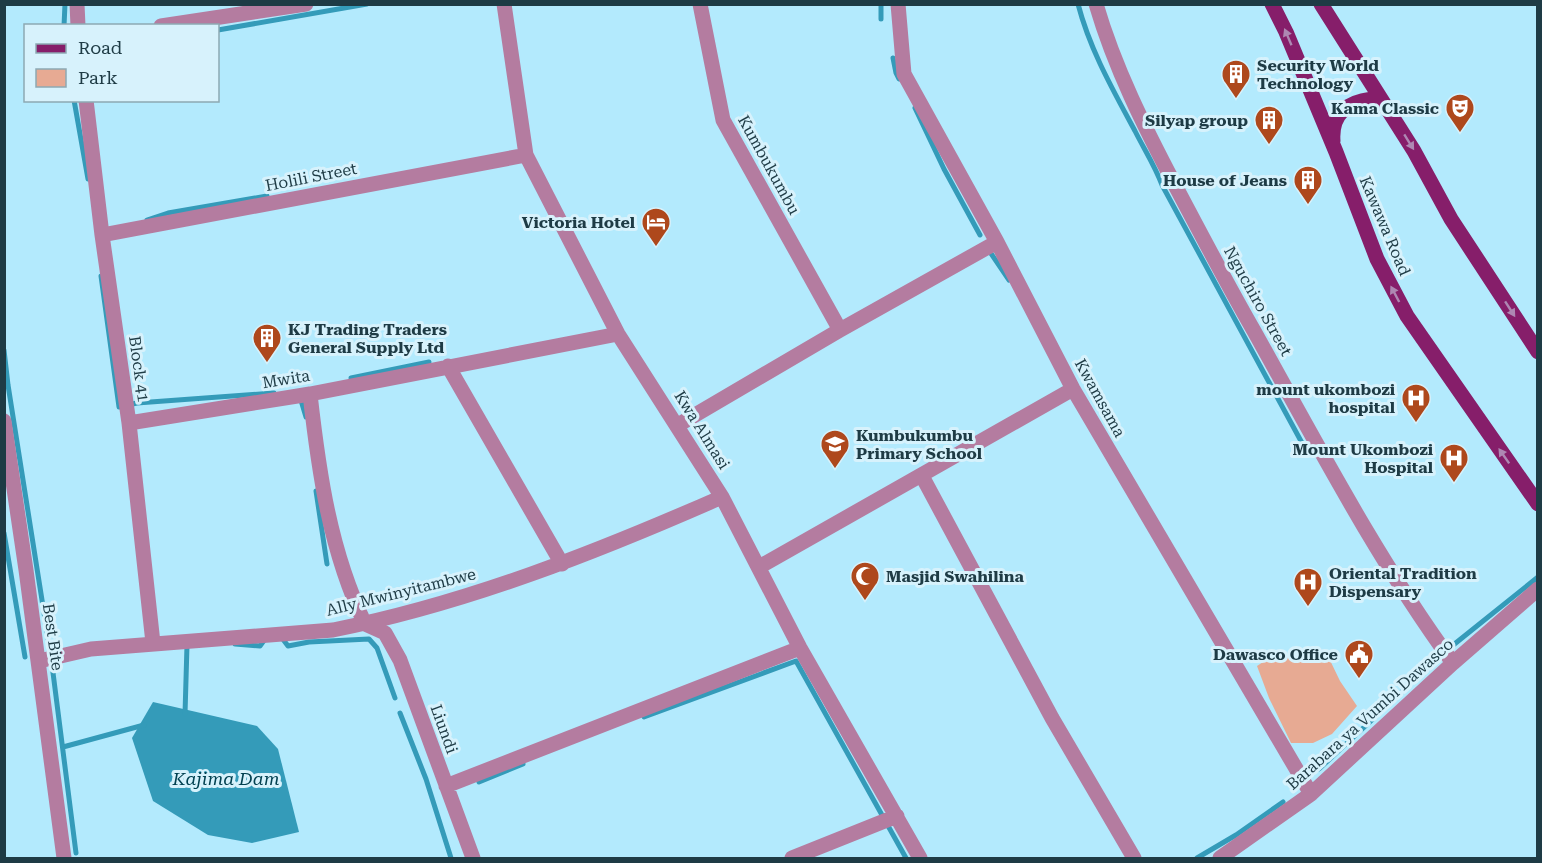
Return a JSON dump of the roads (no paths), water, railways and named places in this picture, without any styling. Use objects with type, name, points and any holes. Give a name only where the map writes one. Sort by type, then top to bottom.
[{"type":"main road","name":"Kawawa Road","points":[[1272,4],[1336,152],[1377,259],[1407,316],[1538,504]]},
{"type":"main road","points":[[1323,5],[1414,152],[1451,219],[1538,352]]},
{"type":"main road","points":[[1336,152],[1333,127],[1338,116],[1347,106],[1360,100],[1372,99],[1388,109]]},
{"type":"street","points":[[77,4],[78,24]]},
{"type":"street","points":[[174,24],[306,4]]},
{"type":"street","name":"Kwa Almasi","points":[[504,4],[526,155],[618,334],[722,497],[800,648],[920,858]]},
{"type":"street","name":"Kumbukumbu","points":[[700,4],[723,120],[840,330]]},
{"type":"street","name":"Kwamsama","points":[[898,4],[904,75],[997,242],[1073,389],[1311,794]]},
{"type":"street","name":"Nguchiro Street","points":[[1095,4],[1104,33],[1135,107],[1224,279],[1400,586],[1453,663]]},
{"type":"street","name":"Block 41","points":[[86,102],[102,235],[129,423],[153,643]]},
{"type":"street","name":"Holili Street","points":[[102,235],[526,155]]},
{"type":"street","points":[[678,426],[840,330],[997,242]]},
{"type":"street","name":"Mwita","points":[[129,423],[310,394],[618,334]]},
{"type":"street","points":[[448,366],[562,564]]},
{"type":"street","points":[[759,567],[1073,389]]},
{"type":"street","points":[[310,394],[327,516],[339,560],[365,624]]},
{"type":"street","name":"Best Bite","points":[[4,421],[39,662],[64,858]]},
{"type":"street","points":[[922,476],[1058,728],[1134,858]]},
{"type":"street","name":"Ally Mwinyitambwe","points":[[39,662],[51,657],[92,649],[333,630],[365,624],[433,606],[562,564],[722,497]]},
{"type":"street","name":"Barabara ya Vumbi Dawasco","points":[[1220,858],[1311,794],[1453,663],[1538,589]]},
{"type":"street","name":"Liundi","points":[[365,624],[385,633],[400,660],[473,858]]},
{"type":"street","points":[[446,786],[800,648]]},
{"type":"street","points":[[792,858],[897,816]]},
{"type":"water","name":"Kajima Dam","points":[[153,702],[257,726],[278,749],[299,832],[252,843],[208,835],[153,801],[132,738]]},
{"type":"waterway","points":[[64,24],[65,4]]},
{"type":"waterway","points":[[219,30],[367,4]]},
{"type":"waterway","points":[[881,4],[881,19]]},
{"type":"waterway","points":[[1078,4],[1089,37],[1110,85],[1308,454]]},
{"type":"waterway","points":[[893,58],[899,79]]},
{"type":"waterway","points":[[74,102],[88,179]]},
{"type":"waterway","points":[[915,108],[944,169],[980,235]]},
{"type":"waterway","points":[[147,220],[168,213],[267,196]]},
{"type":"waterway","points":[[990,252],[1009,280]]},
{"type":"waterway","points":[[101,276],[119,407],[137,403],[274,393]]},
{"type":"waterway","points":[[4,350],[51,657],[76,853]]},
{"type":"waterway","points":[[351,378],[429,362]]},
{"type":"waterway","points":[[300,397],[306,417]]},
{"type":"waterway","points":[[316,491],[327,564]]},
{"type":"waterway","points":[[4,533],[25,657]]},
{"type":"waterway","points":[[1452,646],[1538,577]]},
{"type":"waterway","points":[[282,638],[288,646],[309,642],[369,639],[377,648],[395,698]]},
{"type":"waterway","points":[[235,644],[260,646],[265,639]]},
{"type":"waterway","points":[[185,714],[187,645]]},
{"type":"waterway","points":[[644,717],[796,661],[906,858]]},
{"type":"waterway","points":[[1319,769],[1401,693],[1424,662]]},
{"type":"waterway","points":[[400,713],[426,779],[451,858]]},
{"type":"waterway","points":[[63,747],[144,725]]},
{"type":"waterway","points":[[479,782],[523,764]]},
{"type":"waterway","points":[[1197,858],[1236,835],[1283,802]]},
{"type":"place","name":"Security World Technology","points":[[1236,100]]},
{"type":"place","name":"Kama Classic","points":[[1460,134]]},
{"type":"place","name":"Silyap group","points":[[1269,146]]},
{"type":"place","name":"House of Jeans","points":[[1308,206]]},
{"type":"place","name":"Victoria Hotel","points":[[656,248]]},
{"type":"place","name":"KJ Trading Traders General Supply Ltd","points":[[267,364]]},
{"type":"place","name":"mount ukombozi hospital","points":[[1416,424]]},
{"type":"place","name":"Kumbukumbu Primary School","points":[[835,470]]},
{"type":"place","name":"Mount Ukombozi Hospital","points":[[1454,484]]},
{"type":"place","name":"Masjid Swahilina","points":[[865,602]]},
{"type":"place","name":"Oriental Tradition Dispensary","points":[[1308,608]]},
{"type":"place","name":"Dawasco Office","points":[[1359,680]]}]
